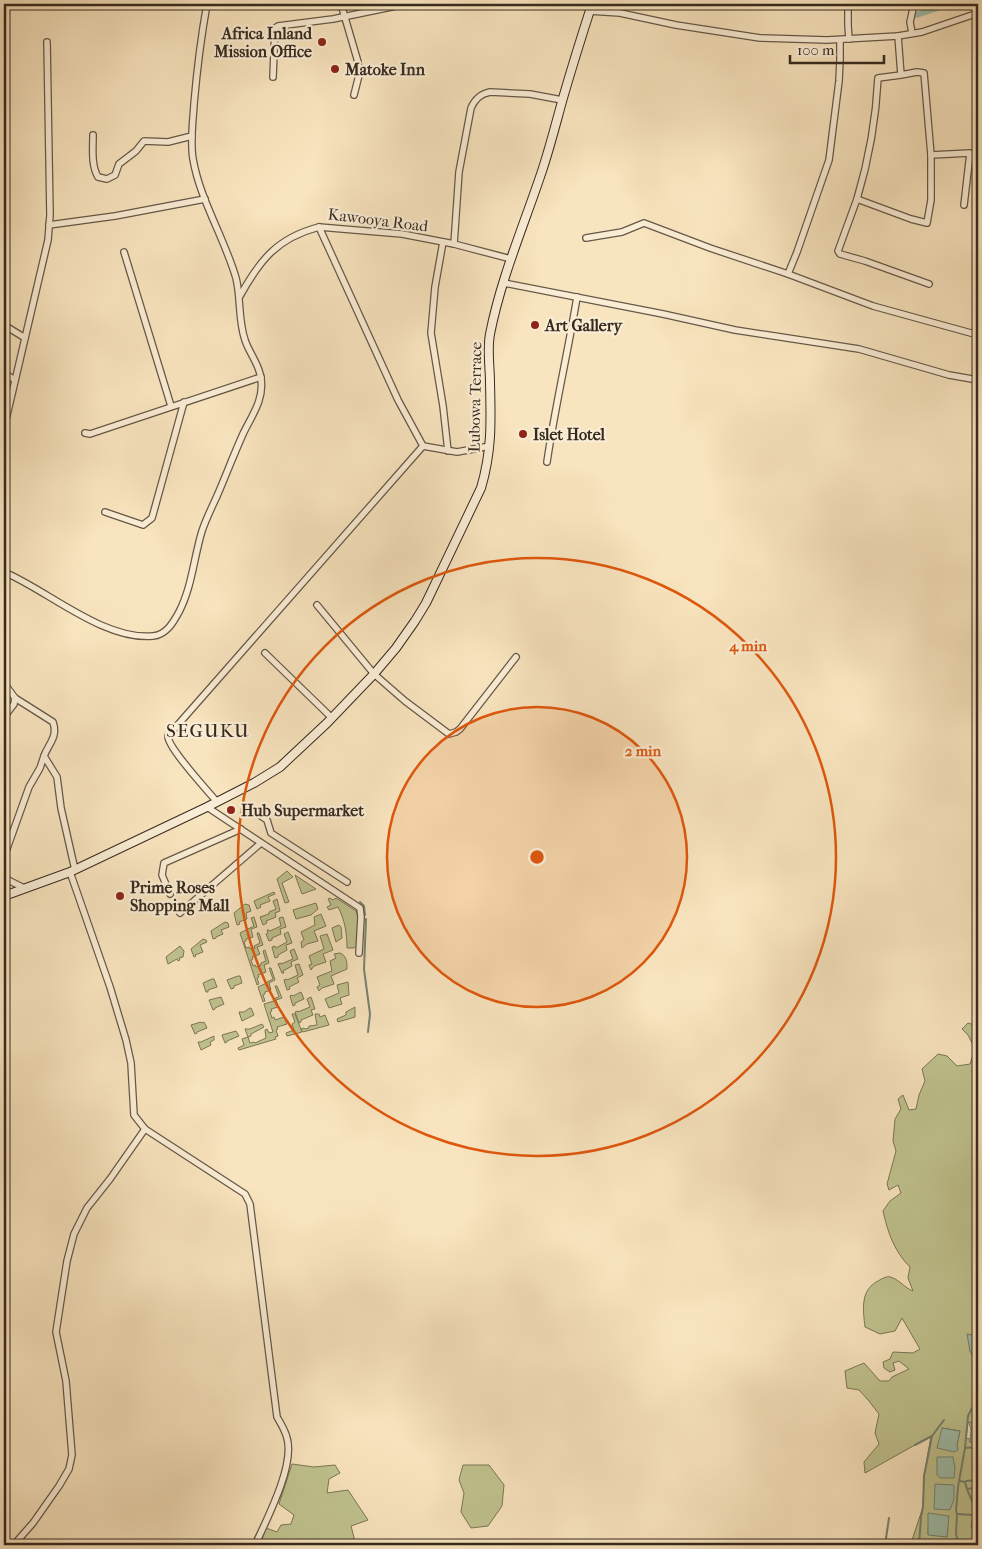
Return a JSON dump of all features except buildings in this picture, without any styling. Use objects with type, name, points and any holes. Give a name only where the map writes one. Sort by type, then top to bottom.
[{"type":"street","points":[[4,572],[31,585],[76,612],[126,634],[145,637],[157,636],[166,631],[180,610],[187,593],[202,530],[244,432],[260,400],[261,377],[245,340],[240,296],[229,258],[205,199],[193,161],[192,136],[197,70],[207,4]]},
{"type":"street","points":[[341,4],[358,62],[358,82],[354,95]]},
{"type":"street","points":[[273,77],[275,28],[284,24],[344,17],[406,4]]},
{"type":"street","points":[[848,4],[849,39]]},
{"type":"street","points":[[912,33],[910,22],[914,4]]},
{"type":"street","points":[[591,7],[676,26],[760,38],[840,40],[898,36],[922,32],[978,13]]},
{"type":"street","name":"Lubowa Terrace","points":[[4,896],[72,871],[217,802],[280,767],[332,718],[374,674],[415,621],[426,603],[481,488],[490,446],[489,345],[493,320],[511,259],[542,173],[591,7]]},
{"type":"street","points":[[898,36],[901,75]]},
{"type":"street","points":[[788,274],[829,160],[838,88],[840,40]]},
{"type":"street","points":[[4,428],[45,254],[49,224],[47,42]]},
{"type":"street","points":[[857,199],[927,223],[931,200],[931,155],[924,73],[917,72],[878,78],[870,150],[857,199],[838,251],[840,254],[928,284]]},
{"type":"street","points":[[454,244],[459,172],[471,108],[474,102],[478,97],[490,92],[530,94],[562,100]]},
{"type":"street","points":[[93,135],[94,167],[98,177],[107,179],[115,175],[119,164],[136,152],[144,141],[168,142],[192,136]]},
{"type":"street","points":[[931,155],[970,152],[964,205]]},
{"type":"street","points":[[49,224],[124,214],[205,199]]},
{"type":"street","points":[[586,238],[622,232],[644,223],[873,306],[978,334]]},
{"type":"street","points":[[319,226],[398,400],[423,446]]},
{"type":"street","name":"Kawooya Road","points":[[240,296],[267,255],[279,244],[319,226],[402,234],[454,244],[511,259]]},
{"type":"street","points":[[443,242],[435,287],[431,333],[448,451]]},
{"type":"street","points":[[124,252],[171,406]]},
{"type":"street","points":[[504,283],[734,330],[859,349],[948,375],[978,380]]},
{"type":"street","points":[[547,462],[554,415],[577,297]]},
{"type":"street","points":[[4,325],[25,338]]},
{"type":"street","points":[[4,373],[15,380]]},
{"type":"street","points":[[85,432],[90,434],[261,377]]},
{"type":"street","points":[[105,512],[143,525],[152,518],[184,402]]},
{"type":"street","points":[[423,446],[457,452],[490,446]]},
{"type":"street","points":[[217,802],[180,758],[168,741],[168,736],[423,446]]},
{"type":"street","points":[[318,605],[374,674],[405,701],[449,734],[453,734],[460,729],[516,658]]},
{"type":"street","points":[[266,653],[332,718]]},
{"type":"street","points":[[4,683],[15,698],[53,722],[55,728],[55,734],[30,787],[4,857]]},
{"type":"street","points":[[4,717],[14,704],[15,698]]},
{"type":"street","points":[[44,756],[57,778],[72,871],[126,1040],[131,1063],[134,1115],[145,1129],[244,1194],[250,1204],[277,1417],[287,1438],[289,1448],[284,1474],[255,1545]]},
{"type":"street","points":[[246,806],[268,820],[271,833],[347,882]]},
{"type":"street","points":[[207,807],[360,908],[359,953]]},
{"type":"street","points":[[170,894],[162,874],[164,863],[241,829]]},
{"type":"street","points":[[180,913],[262,843],[271,833]]},
{"type":"street","points":[[4,878],[24,888]]},
{"type":"street","points":[[17,1545],[18,1540],[60,1486],[69,1468],[72,1455],[66,1381],[56,1332],[67,1261],[74,1234],[87,1208],[145,1129]]},
{"type":"green space","points":[[287,871],[293,877],[282,883],[289,902],[285,903],[277,879]]},
{"type":"green space","points":[[295,875],[316,889],[302,894]]},
{"type":"green space","points":[[274,892],[275,894],[268,897],[270,901],[260,905],[261,907],[257,909],[254,901]]},
{"type":"green space","points":[[336,898],[356,911],[359,920],[357,945],[354,948],[347,948],[345,927],[338,907],[329,910],[327,907],[331,905],[328,899],[333,900]]},
{"type":"green space","points":[[277,899],[280,911],[275,913],[276,917],[266,921],[267,923],[263,925],[260,917],[276,909],[273,901]]},
{"type":"green space","points":[[316,903],[318,909],[311,915],[296,919],[293,910]]},
{"type":"green space","points":[[245,904],[249,905],[251,911],[246,913],[247,919],[239,922],[240,924],[237,925],[234,913]]},
{"type":"green space","points":[[321,914],[326,926],[314,931],[318,941],[307,944],[302,948],[301,942],[304,940],[301,932],[315,925],[314,917]]},
{"type":"green space","points":[[254,917],[257,927],[251,929],[253,937],[246,939],[244,942],[246,948],[255,948],[254,946],[260,943],[257,933],[259,933],[263,945],[257,947],[260,954],[252,957],[253,966],[255,965],[256,967],[266,961],[263,951],[265,950],[269,963],[264,965],[266,972],[258,975],[259,984],[257,985],[240,933],[254,926],[251,918]]},
{"type":"green space","points":[[283,917],[286,927],[280,929],[281,934],[269,941],[266,934],[268,933],[267,930],[270,931],[281,926],[279,918]]},
{"type":"green space","points":[[225,922],[228,923],[229,927],[221,930],[223,934],[213,939],[211,931]]},
{"type":"green space","points":[[339,925],[342,938],[336,942],[332,928]]},
{"type":"green space","points":[[288,932],[292,943],[286,945],[287,950],[275,958],[272,947],[275,946],[276,948],[287,942],[284,934]]},
{"type":"green space","points":[[327,934],[333,950],[323,954],[326,962],[314,966],[311,970],[309,965],[312,964],[309,956],[324,949],[320,936]]},
{"type":"green space","points":[[203,939],[207,942],[200,945],[203,952],[194,957],[191,949]]},
{"type":"green space","points":[[180,946],[184,951],[183,957],[179,958],[180,960],[178,961],[177,959],[168,964],[166,957]]},
{"type":"green space","points":[[294,949],[298,959],[291,962],[292,966],[282,973],[278,964],[293,959],[290,951]]},
{"type":"green space","points":[[340,953],[347,962],[347,969],[331,976],[334,984],[319,991],[317,987],[320,985],[317,977],[332,971],[330,961],[336,958],[334,954]]},
{"type":"green space","points":[[299,964],[303,975],[297,978],[299,982],[287,990],[284,980],[298,975],[295,965]]},
{"type":"green space","points":[[269,968],[271,968],[275,980],[269,983],[271,990],[263,995],[265,1001],[263,1002],[258,987],[273,979]]},
{"type":"green space","points":[[240,976],[242,983],[231,989],[227,980]]},
{"type":"green space","points":[[214,979],[217,987],[206,992],[203,983]]},
{"type":"green space","points":[[348,982],[349,995],[340,998],[342,1004],[329,1008],[325,999],[339,993],[337,985]]},
{"type":"green space","points":[[275,986],[277,986],[282,998],[276,1000],[278,1007],[271,1009],[272,1011],[270,1012],[275,1020],[284,1017],[287,1024],[277,1027],[278,1036],[275,1037],[276,1039],[239,1050],[238,1048],[244,1045],[242,1039],[248,1037],[250,1043],[255,1043],[266,1038],[265,1030],[267,1029],[269,1033],[273,1032],[264,1004],[274,1001],[273,999],[279,997]]},
{"type":"green space","points":[[301,992],[304,999],[293,1006],[290,996]]},
{"type":"green space","points":[[221,997],[224,1004],[213,1010],[209,1000]]},
{"type":"green space","points":[[311,997],[315,1009],[311,1010],[313,1015],[301,1020],[299,1023],[295,1012],[310,1007],[307,999]]},
{"type":"green space","points":[[355,1007],[355,1017],[338,1022],[337,1019],[346,1015],[346,1012]]},
{"type":"green space","points":[[250,1008],[254,1015],[242,1021],[239,1012],[244,1012]]},
{"type":"green space","points":[[292,1014],[295,1014],[302,1032],[287,1036],[286,1033],[294,1030],[292,1024],[295,1022]]},
{"type":"green space","points":[[315,1014],[319,1014],[320,1017],[325,1015],[329,1025],[303,1032],[301,1029],[317,1025]]},
{"type":"green space","points":[[204,1022],[207,1028],[195,1034],[191,1025]]},
{"type":"green space","points":[[968,1023],[978,1026],[978,1324],[974,1325],[974,1329],[977,1330],[978,1348],[976,1342],[977,1334],[968,1334],[970,1351],[978,1363],[978,1366],[975,1362],[975,1370],[978,1370],[976,1382],[978,1385],[974,1387],[978,1389],[978,1424],[968,1422],[966,1438],[970,1439],[970,1442],[978,1443],[978,1520],[972,1520],[971,1527],[975,1532],[972,1538],[978,1545],[951,1545],[950,1543],[926,1542],[925,1545],[912,1545],[923,1507],[924,1476],[931,1436],[865,1473],[864,1462],[879,1444],[875,1433],[879,1414],[859,1390],[847,1388],[845,1371],[864,1363],[880,1381],[889,1381],[892,1377],[909,1369],[899,1361],[893,1363],[895,1370],[890,1372],[884,1368],[883,1362],[890,1359],[893,1352],[913,1353],[920,1349],[902,1318],[895,1331],[880,1334],[865,1327],[864,1301],[865,1295],[872,1285],[887,1277],[895,1279],[913,1291],[908,1278],[910,1267],[904,1261],[892,1241],[883,1211],[890,1201],[901,1193],[898,1185],[889,1190],[887,1184],[896,1151],[893,1141],[895,1119],[901,1109],[898,1099],[903,1095],[909,1110],[916,1109],[925,1081],[922,1069],[938,1054],[947,1056],[957,1066],[970,1064],[975,1049],[968,1035],[962,1029]],"holes":[[[942,1428],[960,1431],[957,1445]],[[929,1513],[948,1529],[947,1537],[928,1534]]]},
{"type":"green space","points":[[262,1024],[264,1027],[248,1037],[245,1029]]},
{"type":"green space","points":[[236,1031],[239,1036],[225,1043],[222,1035]]},
{"type":"green space","points":[[214,1036],[214,1040],[210,1042],[211,1045],[201,1050],[198,1042]]},
{"type":"green space","points":[[292,1464],[314,1467],[335,1465],[340,1473],[329,1479],[327,1493],[348,1490],[368,1520],[351,1526],[356,1545],[260,1545],[266,1528],[277,1532],[281,1525],[291,1524],[294,1515],[279,1504]]},
{"type":"green space","points":[[463,1465],[489,1465],[504,1485],[502,1506],[488,1526],[471,1528],[461,1512],[464,1493],[459,1480]]},
{"type":"shaded area","points":[[967,1334],[974,1334],[977,1342],[978,1371],[975,1370],[975,1361],[970,1351]]},
{"type":"shaded area","points":[[969,1422],[978,1424],[978,1443],[970,1442],[971,1430]]},
{"type":"shaded area","points":[[942,1428],[960,1431],[957,1445],[958,1450],[954,1452],[937,1448]]},
{"type":"shaded area","points":[[937,1457],[953,1457],[954,1478],[940,1478],[937,1475]]},
{"type":"shaded area","points":[[935,1484],[954,1485],[954,1499],[950,1510],[934,1509]]},
{"type":"shaded area","points":[[928,1513],[949,1516],[947,1537],[928,1535]]},
{"type":"waterway","points":[[913,16],[950,4]]},
{"type":"waterway","points":[[360,902],[364,906],[365,915]]},
{"type":"waterway","points":[[366,919],[364,969],[370,1014],[368,1032]]},
{"type":"waterway","points":[[965,1448],[968,1416],[972,1408],[978,1404]]},
{"type":"waterway","points":[[915,1445],[932,1436],[944,1420]]},
{"type":"waterway","points":[[919,1545],[924,1476],[932,1436]]},
{"type":"waterway","points":[[963,1459],[965,1448],[978,1447]]},
{"type":"waterway","points":[[960,1545],[956,1535],[956,1511],[963,1459]]},
{"type":"waterway","points":[[966,1481],[978,1480]]},
{"type":"waterway","points":[[960,1481],[965,1482],[967,1489],[978,1485]]},
{"type":"waterway","points":[[967,1489],[975,1508]]},
{"type":"waterway","points":[[957,1514],[974,1515],[975,1508],[978,1508]]},
{"type":"waterway","points":[[885,1545],[889,1518]]},
{"type":"place","name":"Africa Inland Mission Office","points":[[322,42]]},
{"type":"place","name":"Matoke Inn","points":[[335,69]]},
{"type":"place","name":"Art Gallery","points":[[535,325]]},
{"type":"place","name":"Islet Hotel","points":[[523,434]]},
{"type":"place","name":"Hub Supermarket","points":[[231,810]]},
{"type":"place","name":"Prime Roses Shopping Mall","points":[[120,896]]},
{"type":"district","name":"SEGUKU","points":[[208,731]]}]
